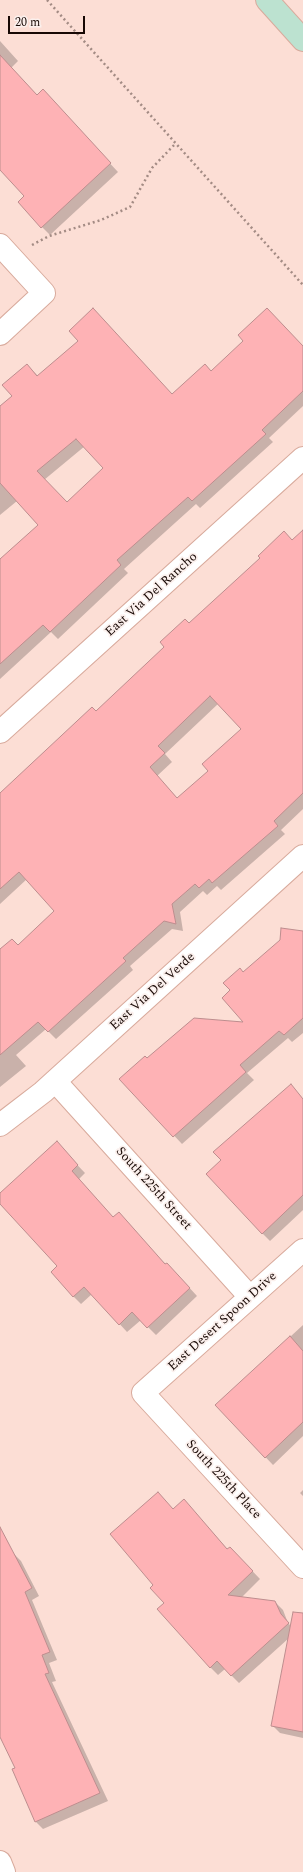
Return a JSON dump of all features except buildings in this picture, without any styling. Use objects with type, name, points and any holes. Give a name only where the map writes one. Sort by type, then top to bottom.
[{"type":"street","points":[[267,0],[303,40]]},
{"type":"street","points":[[0,334],[44,293],[5,251]]},
{"type":"street","name":"East Via Del Rancho","points":[[0,732],[303,458]]},
{"type":"street","name":"East Via Del Verde","points":[[0,1125],[55,1081],[303,856]]},
{"type":"street","name":"South 225th Street","points":[[55,1081],[250,1297]]},
{"type":"street","name":"East Desert Spoon Drive","points":[[143,1393],[303,1250]]},
{"type":"street","name":"South 225th Place","points":[[143,1393],[303,1568]]},
{"type":"street","points":[[0,1862],[4,1872]]},
{"type":"path","points":[[47,0],[303,285]]},
{"type":"path","points":[[5,251],[101,220],[130,207],[152,168],[176,143]]}]
